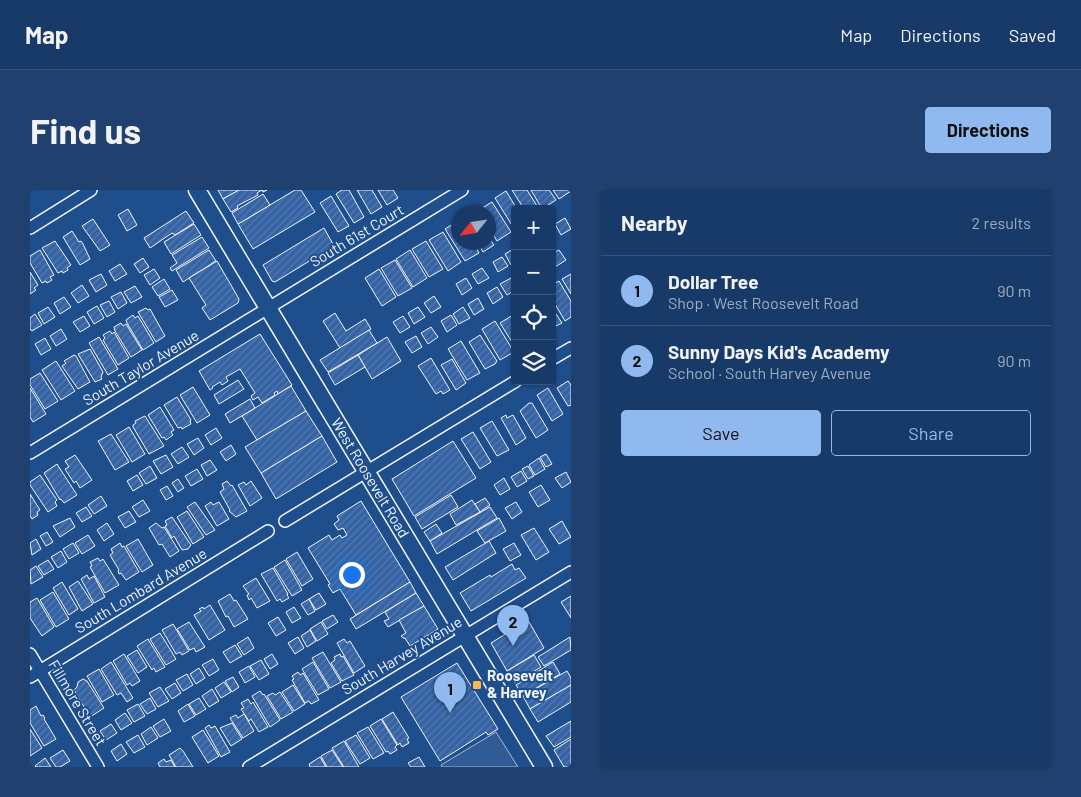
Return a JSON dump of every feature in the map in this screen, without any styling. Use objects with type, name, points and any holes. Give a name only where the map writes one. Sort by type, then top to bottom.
[{"type":"main road","name":"West Roosevelt Road","points":[[197,190],[544,767]]},
{"type":"street","points":[[30,228],[92,190]]},
{"type":"street","name":"South 61st Court","points":[[268,308],[462,190]]},
{"type":"street","name":"South Taylor Avenue","points":[[30,453],[268,308]]},
{"type":"street","points":[[556,357],[571,348]]},
{"type":"street","points":[[284,521],[511,384]]},
{"type":"street","name":"South Lombard Avenue","points":[[35,674],[268,531]]},
{"type":"street","name":"South Harvey Avenue","points":[[249,767],[571,572]]},
{"type":"street","name":"Fillmore Street","points":[[30,654],[35,674],[98,767]]},
{"type":"shaded area","points":[[496,732],[518,767],[442,767],[441,765]]},
{"type":"building","points":[[218,190],[239,190],[223,199]]},
{"type":"building","points":[[239,190],[262,190],[257,193],[258,195],[237,206],[238,208],[231,212],[223,199]]},
{"type":"building","points":[[295,190],[301,190],[315,212],[253,249],[238,224]]},
{"type":"building","points":[[342,190],[349,190],[364,217],[354,223],[336,194]]},
{"type":"building","points":[[357,190],[372,190],[382,207],[371,214]]},
{"type":"building","points":[[378,190],[393,190],[398,198],[387,205]]},
{"type":"building","points":[[512,190],[527,190],[536,205],[521,205]]},
{"type":"building","points":[[531,190],[549,190],[556,200],[548,205],[540,205]]},
{"type":"building","points":[[553,190],[571,190],[571,191],[559,199]]},
{"type":"building","points":[[506,191],[515,205],[511,205],[511,224],[495,198]]},
{"type":"building","points":[[263,194],[270,205],[238,224],[232,213]]},
{"type":"building","points":[[331,196],[349,226],[338,232],[320,203]]},
{"type":"building","points":[[496,208],[511,232],[497,241],[496,239]]},
{"type":"building","points":[[128,209],[137,225],[127,231],[118,215]]},
{"type":"building","points":[[186,211],[194,223],[175,235],[172,233],[150,248],[144,238]]},
{"type":"building","points":[[565,218],[571,229],[561,235],[556,223]]},
{"type":"building","points":[[93,219],[110,245],[100,251],[82,226]]},
{"type":"building","points":[[194,224],[201,235],[171,254],[164,242]]},
{"type":"building","points":[[451,225],[451,239],[445,229]]},
{"type":"building","points":[[324,228],[334,246],[275,282],[272,281],[263,265]]},
{"type":"building","points":[[72,231],[79,242],[81,241],[83,244],[90,259],[80,265],[63,237]]},
{"type":"building","points":[[443,232],[451,245],[451,250],[454,250],[461,262],[448,271],[429,240]]},
{"type":"building","points":[[202,237],[209,248],[172,271],[170,268],[177,263],[172,255]]},
{"type":"building","points":[[55,241],[71,265],[63,273],[62,271],[58,273],[42,248]]},
{"type":"building","points":[[426,241],[443,269],[429,277],[412,249]]},
{"type":"building","points":[[40,250],[54,275],[50,277],[52,280],[47,283],[46,281],[42,283],[30,263],[30,256]]},
{"type":"building","points":[[209,250],[216,261],[183,282],[176,270]]},
{"type":"building","points":[[410,250],[427,278],[413,287],[396,259]]},
{"type":"building","points":[[458,250],[477,250],[479,253],[465,261]]},
{"type":"building","points":[[511,250],[511,265],[505,254]]},
{"type":"building","points":[[559,250],[566,260],[556,266],[556,252]]},
{"type":"building","points":[[502,257],[508,266],[498,272],[493,262]]},
{"type":"building","points":[[143,258],[149,267],[140,273],[134,264]]},
{"type":"building","points":[[395,260],[412,288],[398,296],[381,268]]},
{"type":"building","points":[[217,261],[239,299],[238,303],[210,320],[202,308],[206,305],[189,278]]},
{"type":"building","points":[[120,264],[127,274],[115,281],[109,271]]},
{"type":"building","points":[[482,268],[489,278],[478,284],[472,274]]},
{"type":"building","points":[[154,269],[160,278],[150,285],[144,275]]},
{"type":"building","points":[[379,269],[396,297],[382,306],[365,278]]},
{"type":"building","points":[[30,272],[38,285],[34,288],[36,290],[30,294]]},
{"type":"building","points":[[101,274],[107,285],[96,292],[89,280]]},
{"type":"building","points":[[571,274],[571,294],[562,279]]},
{"type":"building","points":[[466,278],[472,288],[462,295],[456,284]]},
{"type":"building","points":[[511,278],[511,292],[507,295],[500,284]]},
{"type":"building","points":[[164,279],[170,289],[158,296],[152,287]]},
{"type":"building","points":[[559,281],[571,301],[571,317],[565,321],[556,306],[556,283]]},
{"type":"building","points":[[82,285],[89,296],[78,303],[71,293]]},
{"type":"building","points":[[135,286],[142,297],[131,303],[124,292]]},
{"type":"building","points":[[497,287],[503,297],[493,304],[487,293]]},
{"type":"building","points":[[172,290],[178,300],[165,307],[159,297]]},
{"type":"building","points":[[121,292],[127,303],[118,309],[111,297]]},
{"type":"building","points":[[434,296],[441,307],[431,313],[424,303]]},
{"type":"building","points":[[64,297],[71,307],[60,314],[54,303]]},
{"type":"building","points":[[478,298],[484,309],[474,315],[468,304]]},
{"type":"building","points":[[109,301],[115,312],[107,317],[100,305]]},
{"type":"building","points":[[97,306],[104,318],[94,324],[87,312]]},
{"type":"building","points":[[48,307],[55,317],[44,324],[38,313]]},
{"type":"building","points":[[418,307],[425,317],[414,324],[408,313]]},
{"type":"building","points":[[463,307],[470,318],[459,324],[453,314]]},
{"type":"building","points":[[146,308],[150,309],[165,336],[156,342],[138,312]]},
{"type":"building","points":[[335,313],[346,331],[365,319],[371,329],[340,348],[323,321]]},
{"type":"building","points":[[35,314],[42,325],[32,331],[30,329],[30,318]]},
{"type":"building","points":[[556,314],[562,323],[556,326]]},
{"type":"building","points":[[133,315],[135,318],[138,316],[154,343],[143,350],[126,320]]},
{"type":"building","points":[[451,315],[457,325],[447,332],[441,321]]},
{"type":"building","points":[[84,316],[90,326],[80,332],[73,322]]},
{"type":"building","points":[[403,316],[410,327],[400,333],[393,322]]},
{"type":"building","points":[[511,316],[511,341],[500,323]]},
{"type":"building","points":[[495,321],[511,347],[511,354],[500,360],[482,329]]},
{"type":"building","points":[[121,323],[123,326],[126,324],[142,350],[131,357],[115,331],[114,327]]},
{"type":"building","points":[[431,327],[438,337],[428,344],[421,333]]},
{"type":"building","points":[[61,329],[67,339],[56,346],[50,336]]},
{"type":"building","points":[[369,330],[377,343],[328,372],[320,360]]},
{"type":"building","points":[[110,331],[112,334],[114,332],[129,358],[118,365],[103,340],[105,338],[103,335]]},
{"type":"building","points":[[260,334],[292,385],[278,394],[277,391],[274,393],[275,395],[262,403],[258,397],[253,400],[251,396],[255,393],[240,369],[226,377],[228,381],[222,385],[220,382],[210,390],[199,371]]},
{"type":"building","points":[[480,335],[497,361],[485,369],[469,342]]},
{"type":"building","points":[[416,336],[422,347],[412,353],[405,342]]},
{"type":"building","points":[[99,337],[118,369],[108,375],[89,343]]},
{"type":"building","points":[[387,337],[401,361],[372,379],[358,355]]},
{"type":"building","points":[[45,338],[51,349],[41,355],[35,344]]},
{"type":"building","points":[[461,341],[480,373],[467,380],[448,349]]},
{"type":"building","points":[[90,349],[103,372],[102,379],[95,382],[78,354]]},
{"type":"building","points":[[74,355],[90,382],[78,389],[62,366],[66,363],[64,361]]},
{"type":"building","points":[[358,355],[365,367],[335,385],[328,373]]},
{"type":"building","points":[[431,358],[450,390],[443,394],[441,391],[436,394],[418,366]]},
{"type":"building","points":[[452,359],[466,383],[456,390],[441,365]]},
{"type":"building","points":[[56,361],[75,391],[61,400],[42,370]]},
{"type":"building","points":[[40,373],[58,401],[45,409],[30,385],[30,379]]},
{"type":"building","points":[[238,380],[244,389],[219,404],[214,395]]},
{"type":"building","points":[[568,381],[571,385],[571,405],[568,406],[557,388]]},
{"type":"building","points":[[291,386],[306,411],[257,440],[242,416]]},
{"type":"building","points":[[193,387],[210,415],[197,423],[180,395]]},
{"type":"building","points":[[30,388],[46,414],[33,422],[30,417]]},
{"type":"building","points":[[548,388],[563,414],[552,421],[537,395]]},
{"type":"building","points":[[177,397],[191,420],[191,424],[182,429],[181,427],[178,428],[164,405]]},
{"type":"building","points":[[250,399],[255,408],[230,423],[225,414]]},
{"type":"building","points":[[529,403],[532,403],[548,430],[536,438],[520,411]]},
{"type":"building","points":[[160,407],[174,430],[171,432],[173,435],[166,440],[164,437],[162,438],[148,415]]},
{"type":"building","points":[[306,411],[322,436],[261,473],[245,447]]},
{"type":"building","points":[[506,415],[507,418],[513,415],[526,438],[516,445],[501,418]]},
{"type":"building","points":[[145,416],[164,446],[149,454],[133,427],[136,423],[135,421]]},
{"type":"building","points":[[492,421],[509,450],[497,456],[480,428]]},
{"type":"building","points":[[129,427],[145,454],[132,462],[116,435]]},
{"type":"building","points":[[216,428],[222,438],[211,445],[205,435]]},
{"type":"building","points":[[473,432],[491,462],[480,469],[461,439]]},
{"type":"building","points":[[111,434],[129,462],[115,470],[98,441]]},
{"type":"building","points":[[322,436],[337,462],[276,499],[261,473]]},
{"type":"building","points":[[198,438],[204,448],[194,455],[187,444]]},
{"type":"building","points":[[453,441],[476,478],[414,516],[392,479]]},
{"type":"building","points":[[231,445],[236,454],[226,461],[220,452]]},
{"type":"building","points":[[182,447],[189,457],[178,464],[171,454]]},
{"type":"building","points":[[546,454],[552,464],[546,467],[540,457]]},
{"type":"building","points":[[75,455],[92,480],[80,488],[76,481],[74,483],[65,469],[69,467],[65,461]]},
{"type":"building","points":[[166,455],[173,467],[161,474],[153,461]]},
{"type":"building","points":[[539,458],[545,469],[535,475],[529,465]]},
{"type":"building","points":[[210,460],[217,470],[207,476],[201,465]]},
{"type":"building","points":[[57,464],[77,495],[64,503],[60,500],[44,473]]},
{"type":"building","points":[[150,466],[157,478],[146,484],[139,473]]},
{"type":"building","points":[[528,466],[534,476],[528,479],[522,469]]},
{"type":"building","points":[[197,469],[203,479],[191,486],[185,476]]},
{"type":"building","points":[[521,471],[527,481],[517,487],[511,477]]},
{"type":"building","points":[[566,472],[571,482],[562,488],[555,478]]},
{"type":"building","points":[[40,475],[57,500],[55,502],[57,506],[48,512],[30,485],[30,482]]},
{"type":"building","points":[[137,475],[143,485],[133,491],[127,481]]},
{"type":"building","points":[[504,478],[510,489],[500,495],[494,485]]},
{"type":"building","points":[[178,479],[184,488],[178,492],[172,483]]},
{"type":"building","points":[[227,481],[232,485],[247,511],[236,517],[229,511],[220,492],[224,489],[222,484]]},
{"type":"building","points":[[251,481],[262,498],[250,506],[238,485],[244,482],[246,485]]},
{"type":"building","points":[[541,485],[550,500],[538,507],[529,492]]},
{"type":"building","points":[[167,486],[173,496],[166,500],[160,490]]},
{"type":"building","points":[[30,494],[40,510],[37,512],[38,515],[32,519],[30,516]]},
{"type":"building","points":[[451,495],[458,507],[422,529],[415,517]]},
{"type":"building","points":[[101,496],[107,506],[94,514],[88,505]]},
{"type":"building","points":[[485,498],[490,505],[480,512],[475,504]]},
{"type":"building","points":[[143,500],[150,511],[139,517],[132,507]]},
{"type":"building","points":[[472,500],[480,512],[456,525],[450,514]]},
{"type":"building","points":[[361,501],[410,582],[356,615],[340,589],[333,593],[328,585],[330,584],[308,548],[329,535],[332,540],[340,535],[342,538],[347,535],[343,528],[338,530],[334,524],[339,520],[337,516]]},
{"type":"building","points":[[195,502],[215,530],[206,535],[187,507]]},
{"type":"building","points":[[211,502],[213,505],[219,502],[229,519],[217,526],[205,506]]},
{"type":"building","points":[[516,502],[522,512],[512,519],[505,508]]},
{"type":"building","points":[[86,507],[92,516],[82,522],[76,513]]},
{"type":"building","points":[[490,507],[497,518],[437,554],[430,541]]},
{"type":"building","points":[[129,511],[136,522],[125,528],[118,517]]},
{"type":"building","points":[[187,511],[204,537],[193,544],[177,517]]},
{"type":"building","points":[[172,517],[191,545],[188,549],[182,550],[174,536],[172,538],[165,526],[167,525],[165,521]]},
{"type":"building","points":[[70,518],[75,527],[60,537],[53,526]]},
{"type":"building","points":[[499,518],[506,531],[485,543],[477,531]]},
{"type":"building","points":[[562,521],[571,537],[559,544],[549,529]]},
{"type":"building","points":[[107,523],[114,534],[104,541],[97,530]]},
{"type":"building","points":[[156,523],[162,528],[164,527],[179,551],[170,557],[162,544],[159,545],[149,528]]},
{"type":"building","points":[[436,524],[442,533],[430,541],[424,532]]},
{"type":"building","points":[[534,528],[549,552],[536,560],[521,535]]},
{"type":"building","points":[[47,532],[53,542],[46,546],[40,536]]},
{"type":"building","points":[[88,535],[95,546],[82,554],[75,543]]},
{"type":"building","points":[[36,539],[41,549],[32,555],[30,543]]},
{"type":"building","points":[[138,539],[153,565],[142,572],[126,546]]},
{"type":"building","points":[[489,541],[496,553],[453,580],[445,567]]},
{"type":"building","points":[[73,543],[79,553],[69,559],[63,549]]},
{"type":"building","points":[[120,543],[122,547],[124,546],[139,572],[126,580],[121,573],[119,574],[119,570],[110,555],[113,553],[111,549]]},
{"type":"building","points":[[514,543],[521,555],[510,561],[503,549]]},
{"type":"building","points":[[61,551],[67,562],[58,568],[51,557]]},
{"type":"building","points":[[297,552],[313,579],[302,586],[286,559]]},
{"type":"building","points":[[98,558],[100,561],[103,559],[119,585],[105,593],[90,567],[92,566],[90,562]]},
{"type":"building","points":[[48,560],[54,569],[44,575],[38,566]]},
{"type":"building","points":[[285,560],[302,590],[292,596],[274,567]]},
{"type":"building","points":[[512,564],[515,570],[519,568],[526,578],[471,611],[460,593]]},
{"type":"building","points":[[36,566],[43,577],[31,584],[30,570]]},
{"type":"building","points":[[273,568],[288,594],[289,598],[282,602],[280,599],[277,601],[261,574]]},
{"type":"building","points":[[87,575],[89,579],[94,576],[105,597],[94,603],[81,579]]},
{"type":"building","points":[[256,578],[270,601],[257,608],[251,598],[249,600],[247,595],[249,594],[243,586]]},
{"type":"building","points":[[78,581],[93,604],[82,611],[69,587]]},
{"type":"building","points":[[62,582],[78,609],[69,615],[53,588]]},
{"type":"building","points":[[410,582],[416,593],[356,629],[350,619]]},
{"type":"building","points":[[53,592],[69,619],[56,627],[40,600]]},
{"type":"building","points":[[319,593],[326,604],[316,610],[309,599]]},
{"type":"building","points":[[416,593],[424,606],[388,627],[384,621],[389,619],[385,612]]},
{"type":"building","points":[[230,594],[248,619],[234,627],[228,616],[226,617],[218,601]]},
{"type":"building","points":[[571,596],[571,618],[561,602]]},
{"type":"building","points":[[37,598],[54,627],[42,636],[30,618],[30,602]]},
{"type":"building","points":[[309,599],[315,611],[308,615],[301,604]]},
{"type":"building","points":[[210,605],[225,630],[209,640],[194,615],[201,611],[199,609],[203,607],[204,609]]},
{"type":"building","points":[[424,606],[438,629],[410,646],[405,638],[401,636],[406,633],[399,620]]},
{"type":"building","points":[[294,607],[301,618],[292,623],[286,612]]},
{"type":"building","points":[[333,615],[338,622],[327,629],[322,621]]},
{"type":"building","points":[[278,617],[286,630],[276,636],[268,623]]},
{"type":"building","points":[[528,620],[544,648],[507,671],[491,643]]},
{"type":"building","points":[[189,622],[205,647],[196,652],[194,648],[190,650],[177,629]]},
{"type":"building","points":[[321,622],[328,634],[317,641],[310,629]]},
{"type":"building","points":[[173,624],[189,651],[182,655],[180,652],[176,654],[162,630]]},
{"type":"building","points":[[310,630],[316,641],[307,647],[301,636]]},
{"type":"building","points":[[160,633],[176,659],[166,665],[150,639]]},
{"type":"building","points":[[248,637],[254,648],[244,655],[237,644]]},
{"type":"building","points":[[298,637],[304,648],[295,654],[288,643]]},
{"type":"building","points":[[570,637],[571,650],[544,666],[538,657]]},
{"type":"building","points":[[148,639],[165,667],[156,672],[154,668],[152,670],[137,646]]},
{"type":"building","points":[[344,639],[347,643],[350,641],[365,666],[354,673],[337,643]]},
{"type":"building","points":[[235,645],[242,656],[230,663],[223,652]]},
{"type":"building","points":[[137,650],[147,667],[138,673],[127,656]]},
{"type":"building","points":[[323,652],[341,682],[330,688],[312,658]]},
{"type":"building","points":[[124,654],[140,681],[132,686],[130,683],[127,685],[113,661]]},
{"type":"building","points":[[272,654],[278,664],[270,669],[264,659]]},
{"type":"building","points":[[340,654],[354,675],[342,681],[331,663],[335,660],[334,657]]},
{"type":"building","points":[[534,655],[541,667],[515,683],[507,671]]},
{"type":"building","points":[[213,659],[219,670],[209,676],[202,665]]},
{"type":"building","points":[[261,660],[269,674],[259,680],[250,666]]},
{"type":"building","points":[[111,662],[133,698],[127,702],[121,693],[117,695],[101,669]]},
{"type":"building","points":[[313,662],[329,689],[318,695],[302,669]]},
{"type":"building","points":[[553,662],[560,674],[523,696],[516,685]]},
{"type":"building","points":[[457,663],[498,729],[488,735],[486,732],[440,761],[401,697]]},
{"type":"building","points":[[249,666],[255,677],[245,683],[239,672]]},
{"type":"building","points":[[199,668],[205,678],[196,684],[190,674]]},
{"type":"building","points":[[99,669],[114,695],[102,702],[87,676]]},
{"type":"building","points":[[567,671],[571,678],[571,685],[530,709],[523,696]]},
{"type":"building","points":[[298,672],[300,675],[303,673],[319,700],[311,704],[309,701],[305,703],[292,680],[294,679],[292,676]]},
{"type":"building","points":[[187,674],[193,685],[183,691],[176,680]]},
{"type":"building","points":[[233,677],[239,687],[232,692],[225,681]]},
{"type":"building","points":[[83,679],[87,681],[104,708],[90,717],[74,690],[78,682]]},
{"type":"building","points":[[224,682],[231,692],[221,698],[215,688]]},
{"type":"building","points":[[175,683],[181,693],[172,699],[165,689]]},
{"type":"building","points":[[293,685],[305,704],[294,711],[282,692]]},
{"type":"building","points":[[571,685],[571,702],[538,722],[530,709]]},
{"type":"building","points":[[160,687],[169,701],[158,707],[149,693]]},
{"type":"building","points":[[212,689],[219,701],[209,707],[202,696]]},
{"type":"building","points":[[260,691],[264,694],[280,720],[270,727],[252,696]]},
{"type":"building","points":[[280,692],[293,712],[281,719],[267,696]]},
{"type":"building","points":[[150,698],[156,709],[147,714],[140,704]]},
{"type":"building","points":[[199,698],[206,709],[196,715],[189,704]]},
{"type":"building","points":[[248,699],[251,704],[253,702],[268,727],[259,732],[251,719],[249,721],[241,709],[244,708],[241,703]]},
{"type":"building","points":[[138,704],[145,716],[134,722],[127,710]]},
{"type":"building","points":[[188,704],[195,716],[184,722],[178,711]]},
{"type":"building","points":[[36,706],[56,739],[44,746],[30,723],[30,710]]},
{"type":"building","points":[[393,712],[409,738],[407,739],[409,743],[402,747],[400,743],[398,745],[382,719]]},
{"type":"building","points":[[125,713],[132,723],[121,730],[115,720]]},
{"type":"building","points":[[244,714],[254,731],[243,738],[230,718],[236,715],[238,718]]},
{"type":"building","points":[[164,719],[171,731],[160,737],[153,726]]},
{"type":"building","points":[[381,719],[397,745],[395,747],[397,750],[390,754],[388,751],[386,752],[370,726]]},
{"type":"building","points":[[571,721],[571,737],[554,747],[546,736]]},
{"type":"building","points":[[232,723],[242,739],[231,746],[220,728]]},
{"type":"building","points":[[111,724],[117,733],[106,740],[100,731]]},
{"type":"building","points":[[209,725],[211,728],[215,726],[230,752],[221,757],[205,728]]},
{"type":"building","points":[[151,727],[158,738],[147,745],[141,734]]},
{"type":"building","points":[[368,727],[384,753],[373,759],[357,733]]},
{"type":"building","points":[[30,729],[42,748],[30,756]]},
{"type":"building","points":[[203,730],[219,756],[208,763],[192,737]]},
{"type":"building","points":[[138,735],[145,747],[134,753],[126,742]]},
{"type":"building","points":[[356,735],[370,758],[360,764],[345,741]]},
{"type":"building","points":[[571,739],[571,767],[564,767],[554,750]]},
{"type":"building","points":[[344,741],[359,767],[344,767],[332,748]]},
{"type":"building","points":[[121,744],[127,754],[117,761],[111,751]]},
{"type":"building","points":[[180,748],[193,767],[176,767],[169,755]]},
{"type":"building","points":[[63,750],[70,761],[60,767],[56,767],[50,758]]},
{"type":"building","points":[[332,750],[343,767],[327,767],[321,756]]},
{"type":"building","points":[[320,757],[326,767],[310,767],[309,764]]},
{"type":"building","points":[[419,757],[425,767],[411,767],[408,763]]},
{"type":"building","points":[[45,758],[51,767],[35,766]]},
{"type":"building","points":[[164,759],[166,762],[171,760],[175,767],[160,767],[158,763]]},
{"type":"place","name":"Sunny Days Kid's Academy","points":[[513,646]]},
{"type":"place","name":"Roosevelt & Harvey","points":[[477,685]]},
{"type":"place","name":"Dollar Tree","points":[[450,713]]}]
